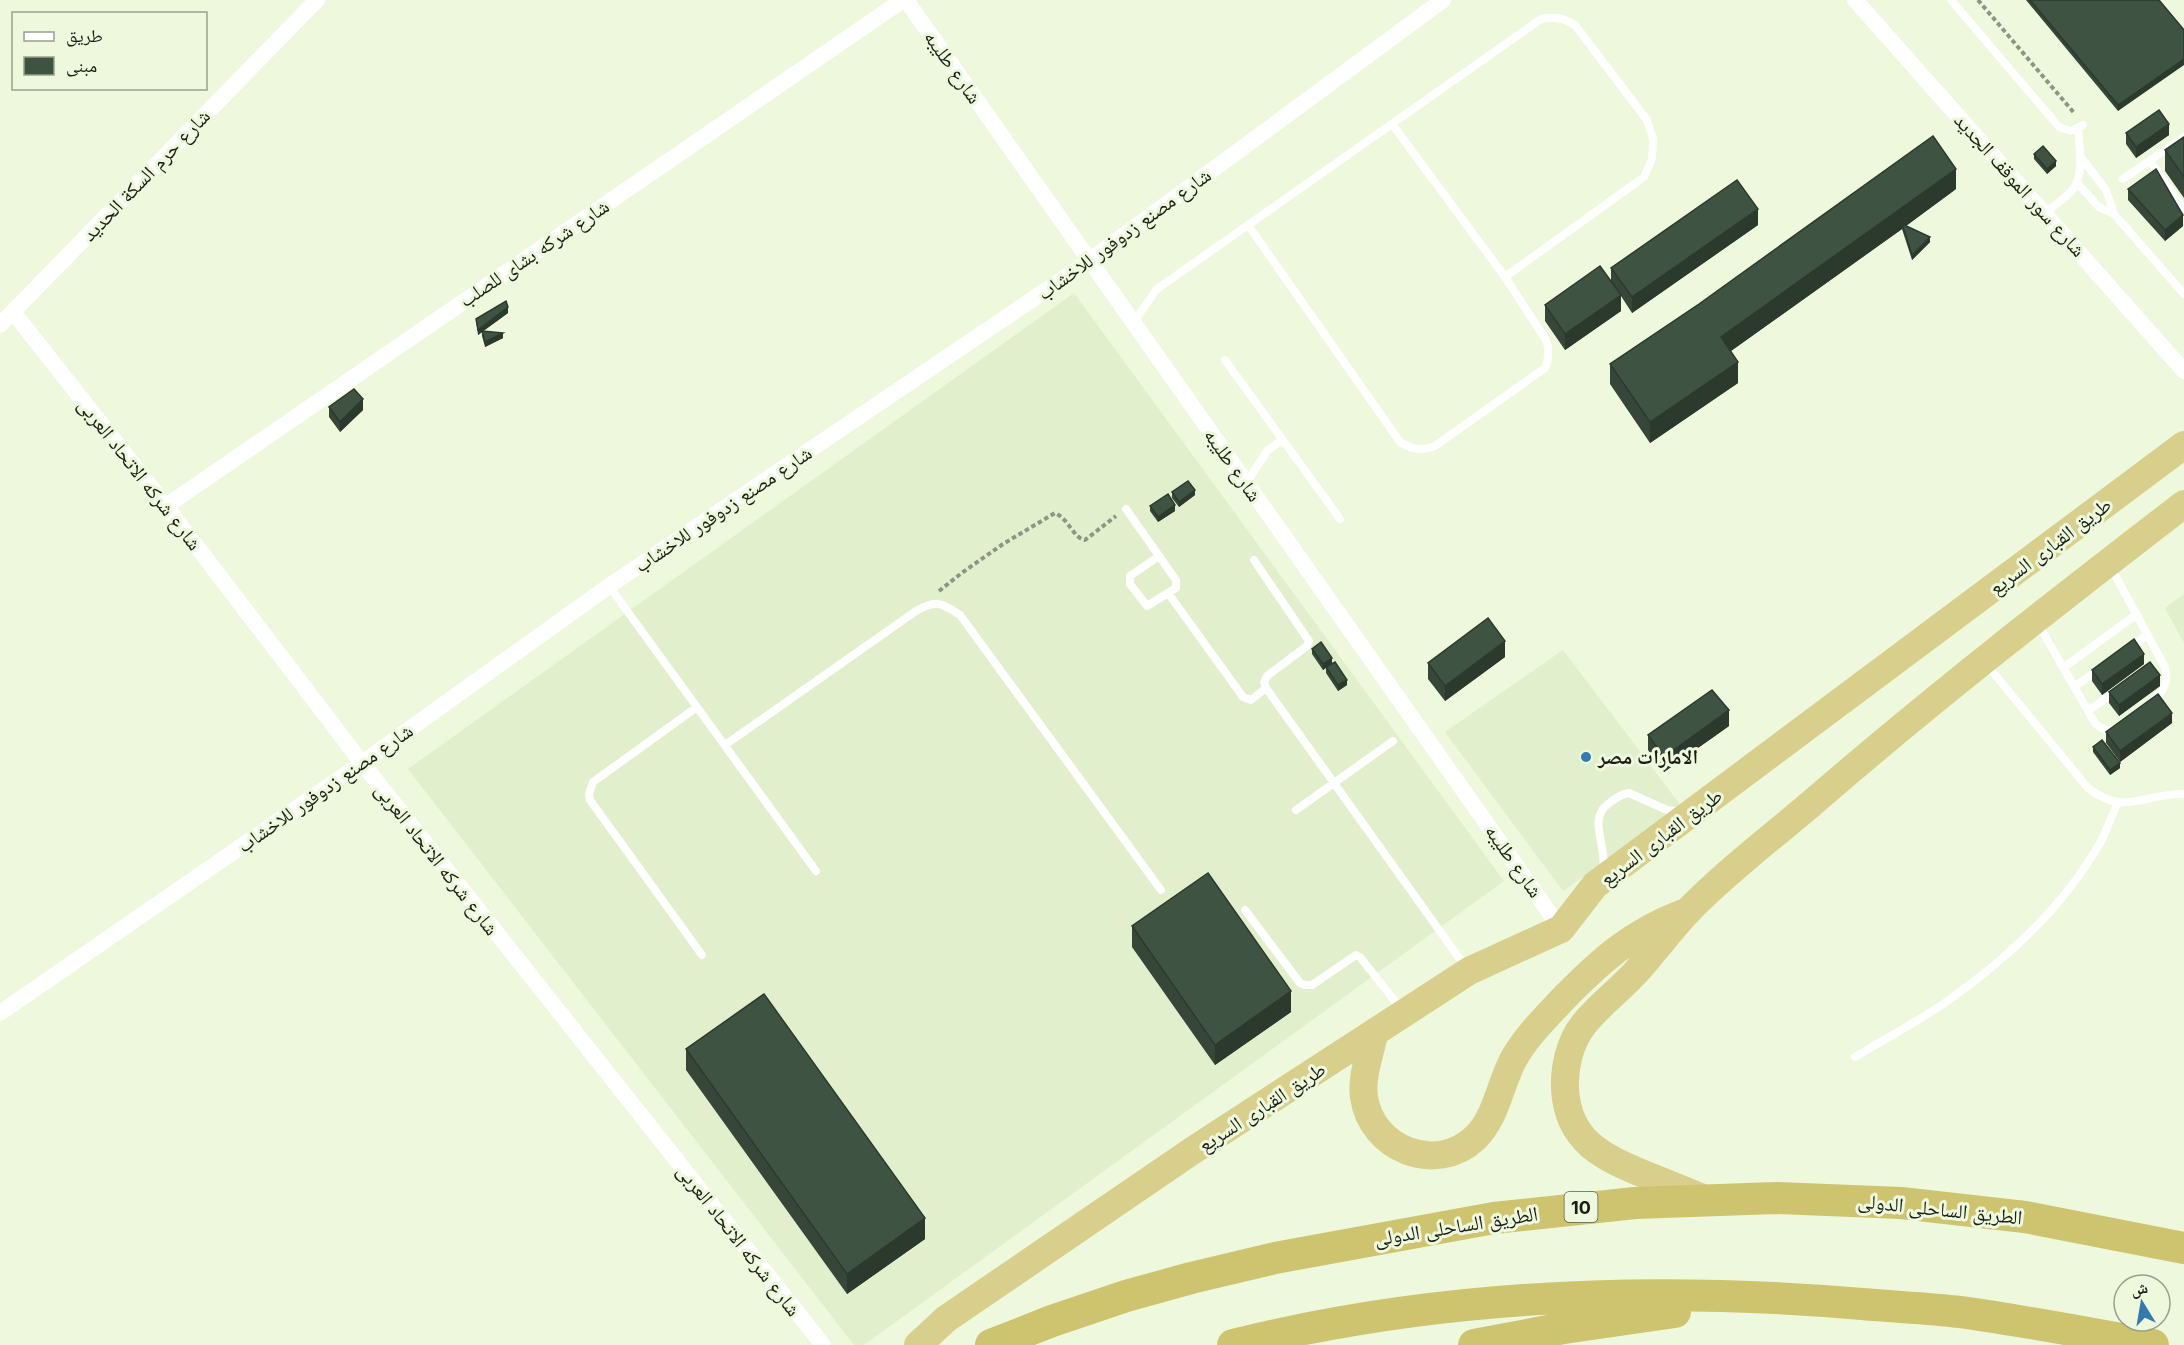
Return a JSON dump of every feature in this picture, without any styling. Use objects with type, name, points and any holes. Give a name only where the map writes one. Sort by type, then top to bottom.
[{"type":"highway","name":"طريق القبارى السريع","points":[[918,1345],[946,1319],[1192,1151],[1374,1034],[1404,1012],[1469,971],[1561,929],[1595,885],[2184,445]]},
{"type":"highway","points":[[1705,1199],[1599,1154],[1588,1144],[1575,1126],[1565,1089],[1569,1055],[1584,1024],[1638,970],[1688,911],[1842,777],[1983,660],[2184,504]]},
{"type":"highway","points":[[1374,1034],[1363,1096],[1369,1116],[1380,1134],[1397,1147],[1416,1154],[1438,1155],[1458,1150],[1475,1138],[1488,1121],[1517,1052],[1540,1023],[1587,974],[1635,935],[1660,921],[1688,911]]},
{"type":"highway","name":"الطريق الساحلى الدولى","points":[[991,1345],[1126,1296],[1275,1258],[1494,1218],[1576,1208],[1705,1199],[1839,1200],[1963,1209],[2025,1217],[2184,1248]]},
{"type":"highway","points":[[1233,1345],[1344,1321],[1428,1308],[1513,1300],[1598,1296],[1795,1298],[1958,1312],[2066,1328],[2153,1345]]},
{"type":"highway","points":[[1474,1345],[1564,1328],[1659,1314],[1795,1298]]},
{"type":"street","name":"شارع حرم السكة الحديد","points":[[0,325],[317,0]]},
{"type":"street","name":"شارع طليبه","points":[[904,0],[1561,929]]},
{"type":"street","name":"شارع شركه بشاى للصلب","points":[[166,506],[904,0]]},
{"type":"street","name":"شارع مصنع زدوفور للاخشاب","points":[[0,1013],[362,763],[609,586],[1089,261],[1443,0]]},
{"type":"street","name":"شارع سور الموقف الجديد","points":[[1855,0],[2184,371]]},
{"type":"street","name":"شارع شركه الاتحاد العربى","points":[[12,312],[166,506],[362,763],[823,1345]]},
{"type":"lane","points":[[1951,0],[2059,127],[2071,131],[2081,127],[2080,175],[2077,183],[2072,191],[2045,213]]},
{"type":"lane","points":[[1132,323],[1156,289],[1542,20],[1553,17],[1565,19],[1575,25],[1647,120],[1653,139],[1652,159],[1644,177],[1505,278]]},
{"type":"lane","points":[[1248,225],[1400,442],[1411,448],[1423,450],[1435,446],[1545,368],[1549,359],[1549,349],[1546,340],[1505,278],[1392,124]]},
{"type":"lane","points":[[2123,179],[2184,137]]},
{"type":"lane","points":[[2080,155],[2106,190],[2114,214],[2184,294]]},
{"type":"lane","points":[[2150,161],[2184,210]]},
{"type":"lane","points":[[2077,183],[2099,207],[2114,214]]},
{"type":"lane","points":[[1225,360],[1340,519]]},
{"type":"lane","points":[[1246,483],[1268,450],[1282,440]]},
{"type":"lane","points":[[1126,509],[1176,580],[1176,588],[1148,606],[1130,584],[1131,576],[1159,556]]},
{"type":"lane","points":[[1254,560],[1309,641],[1307,646],[1267,676],[1264,682],[1266,688],[1469,971]]},
{"type":"lane","points":[[2108,562],[2161,659],[2167,675],[2167,683],[2158,696],[2143,709]]},
{"type":"lane","points":[[609,586],[816,871]]},
{"type":"lane","points":[[1168,593],[1243,697],[1251,700],[1266,688]]},
{"type":"lane","points":[[725,745],[930,603],[942,604],[960,615],[1161,890]]},
{"type":"lane","points":[[2063,668],[2137,614]]},
{"type":"lane","points":[[2035,620],[2095,723],[2103,729],[2114,730],[2127,722]]},
{"type":"lane","points":[[2120,654],[2147,635]]},
{"type":"lane","points":[[2152,665],[2161,659]]},
{"type":"lane","points":[[1983,660],[2088,788],[2097,795],[2118,803],[2128,803],[2164,795],[2184,794]]},
{"type":"lane","points":[[2074,687],[2111,661]]},
{"type":"lane","points":[[2088,711],[2124,685]]},
{"type":"lane","points":[[697,707],[592,782],[589,794],[591,800],[702,955]]},
{"type":"lane","points":[[1296,810],[1393,741]]},
{"type":"lane","points":[[1595,885],[1603,873],[1605,860],[1597,822],[1598,815],[1601,809],[1617,797],[1629,793],[1667,810],[1683,812],[1699,809]]},
{"type":"lane","points":[[1855,1057],[1944,1003],[1975,981],[2018,943],[2080,872],[2101,841],[2118,803]]},
{"type":"lane","points":[[1245,910],[1300,982],[1312,985],[1356,955],[1404,1012]]},
{"type":"path","points":[[1978,0],[2081,127]]},
{"type":"path","points":[[930,603],[942,589],[963,572],[1003,544],[1055,513],[1068,522],[1078,538],[1085,540],[1126,509]]},
{"type":"shaded area","points":[[1074,293],[1504,881],[864,1345],[854,1345],[408,769]]},
{"type":"shaded area","points":[[2184,594],[2184,643],[2165,608]]},
{"type":"shaded area","points":[[1563,650],[1682,807],[1563,891],[1445,732]]},
{"type":"building","points":[[2030,0],[2159,0],[2184,30],[2184,59],[2118,105]]},
{"type":"building","points":[[2159,110],[2169,124],[2136,147],[2126,133]]},
{"type":"building","points":[[1933,136],[1956,169],[1721,337],[1738,362],[1650,422],[1610,364],[1699,304]]},
{"type":"building","points":[[2184,137],[2184,177],[2165,150]]},
{"type":"building","points":[[2043,146],[2056,161],[2047,169],[2034,154]]},
{"type":"building","points":[[2156,169],[2183,215],[2165,230],[2128,189]]},
{"type":"building","points":[[1737,180],[1758,209],[1632,297],[1611,268]]},
{"type":"building","points":[[1902,224],[1930,237],[1912,255]]},
{"type":"building","points":[[1600,266],[1621,295],[1565,334],[1545,305]]},
{"type":"building","points":[[506,301],[508,307],[478,330],[476,319]]},
{"type":"building","points":[[482,331],[503,333],[485,342]]},
{"type":"building","points":[[354,389],[363,399],[340,422],[329,407]]},
{"type":"building","points":[[1188,481],[1195,490],[1179,502],[1172,492]]},
{"type":"building","points":[[1168,494],[1175,505],[1158,517],[1150,506]]},
{"type":"building","points":[[1488,618],[1505,641],[1445,686],[1428,663]]},
{"type":"building","points":[[2134,639],[2144,654],[2102,684],[2092,670]]},
{"type":"building","points":[[1321,642],[1332,658],[1323,664],[1312,649]]},
{"type":"building","points":[[1335,662],[1347,680],[1338,685],[1326,667]]},
{"type":"building","points":[[2150,662],[2160,675],[2119,705],[2109,692]]},
{"type":"building","points":[[1712,690],[1729,710],[1664,757],[1648,735]]},
{"type":"building","points":[[2158,694],[2172,713],[2120,751],[2106,732]]},
{"type":"building","points":[[2102,740],[2120,763],[2110,770],[2093,747]]},
{"type":"building","points":[[1208,873],[1291,991],[1215,1045],[1132,926]]},
{"type":"building","points":[[764,994],[925,1218],[847,1274],[686,1049]]},
{"type":"place","name":"الامارات مصر","points":[[1586,757]]}]
